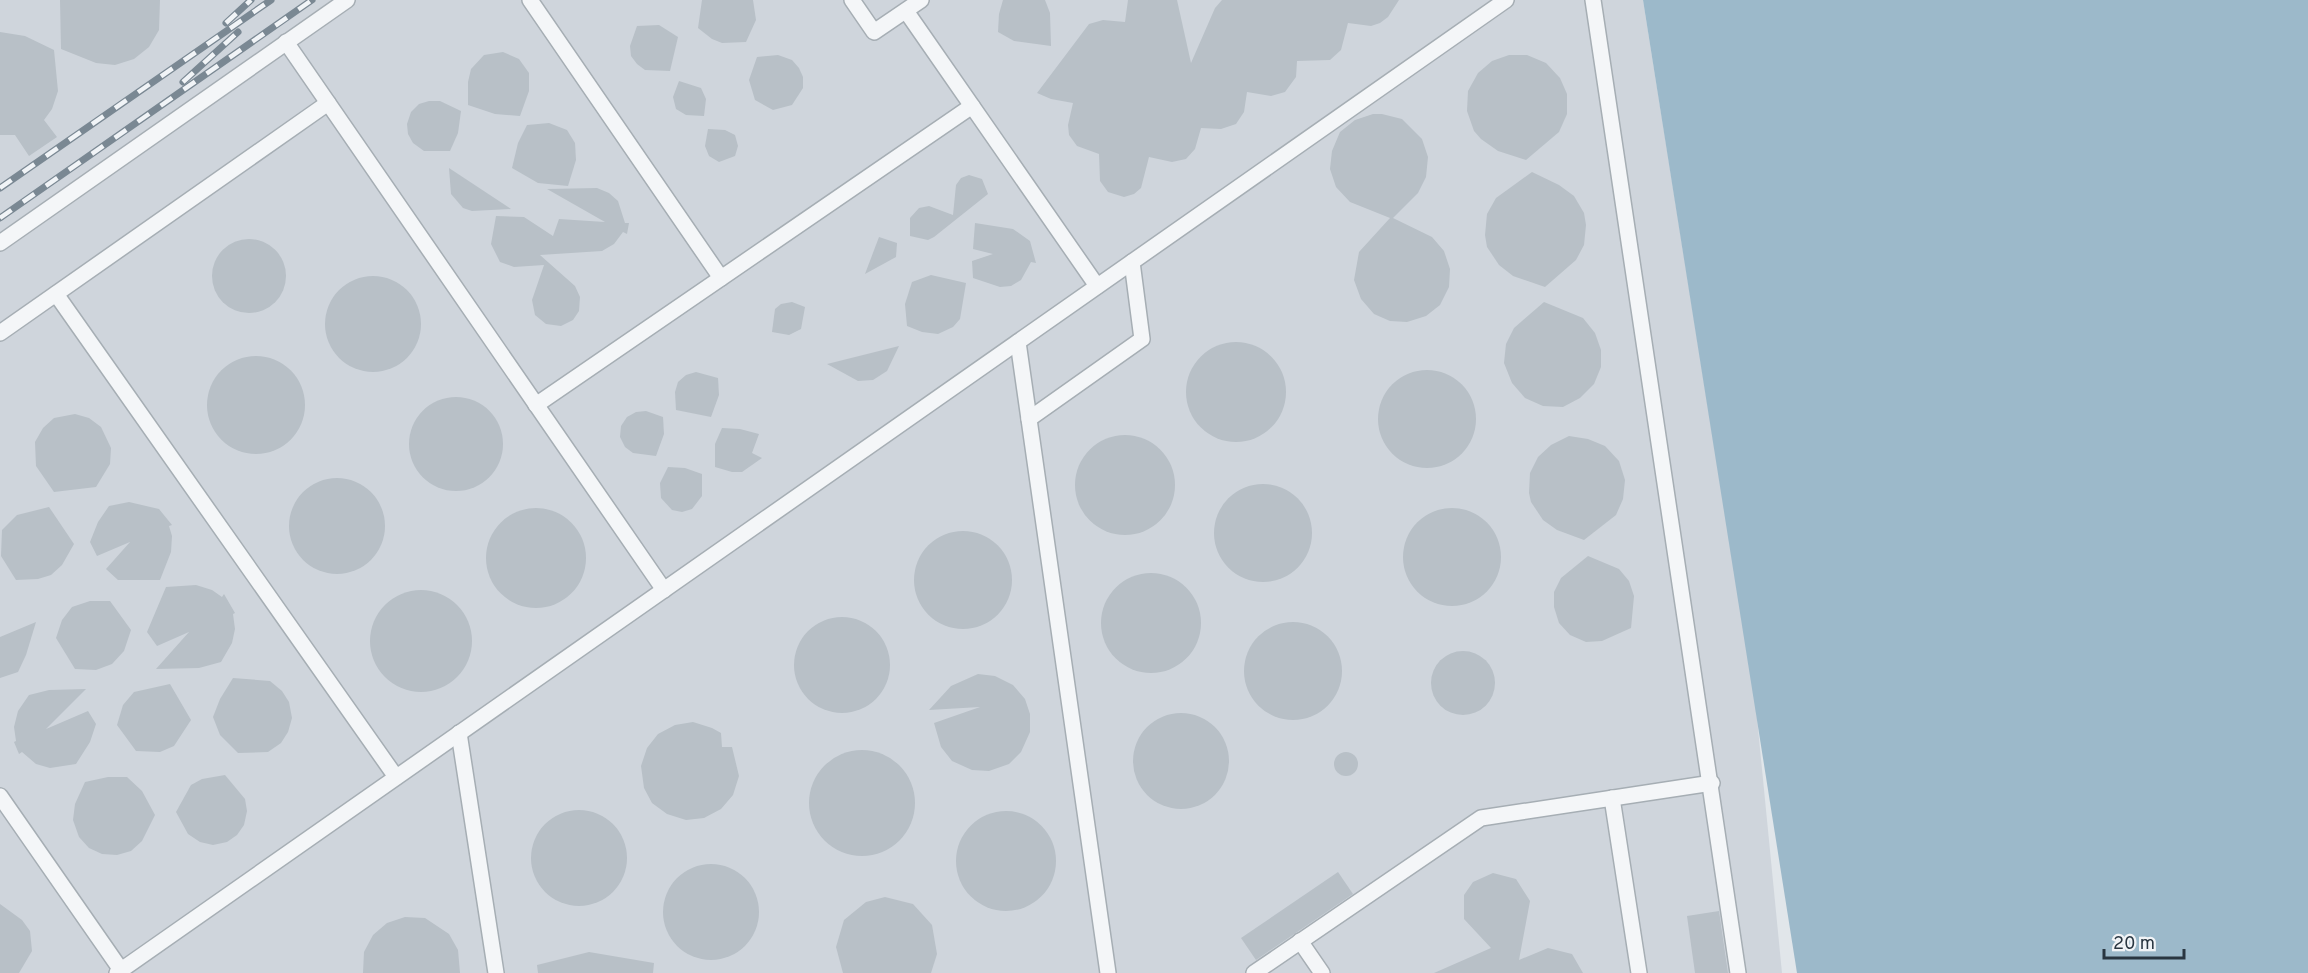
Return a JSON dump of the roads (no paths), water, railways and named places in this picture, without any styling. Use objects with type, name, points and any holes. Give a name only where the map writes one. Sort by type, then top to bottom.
[{"type":"lane","points":[[0,243],[347,0]]},
{"type":"lane","points":[[530,0],[721,278]]},
{"type":"lane","points":[[852,0],[874,32],[921,0]]},
{"type":"lane","points":[[0,796],[119,972],[1506,0]]},
{"type":"lane","points":[[1593,0],[1712,783],[1738,973]]},
{"type":"lane","points":[[906,11],[1097,286]]},
{"type":"lane","points":[[286,42],[664,590]]},
{"type":"lane","points":[[0,333],[328,103]]},
{"type":"lane","points":[[536,405],[972,106]]},
{"type":"lane","points":[[1029,419],[1142,339],[1132,262]]},
{"type":"lane","points":[[56,294],[396,777]]},
{"type":"lane","points":[[1018,342],[1108,973]]},
{"type":"lane","points":[[459,733],[496,973]]},
{"type":"lane","points":[[1254,973],[1480,818],[1712,783]]},
{"type":"lane","points":[[1612,798],[1639,973]]},
{"type":"lane","points":[[1300,941],[1322,973]]},
{"type":"water","points":[[1643,0],[2308,0],[2308,973],[1797,973]]},
{"type":"railway","points":[[226,23],[251,0]]},
{"type":"railway","points":[[0,188],[271,0]]},
{"type":"railway","points":[[0,218],[312,0]]},
{"type":"railway","points":[[183,82],[238,32]]}]
